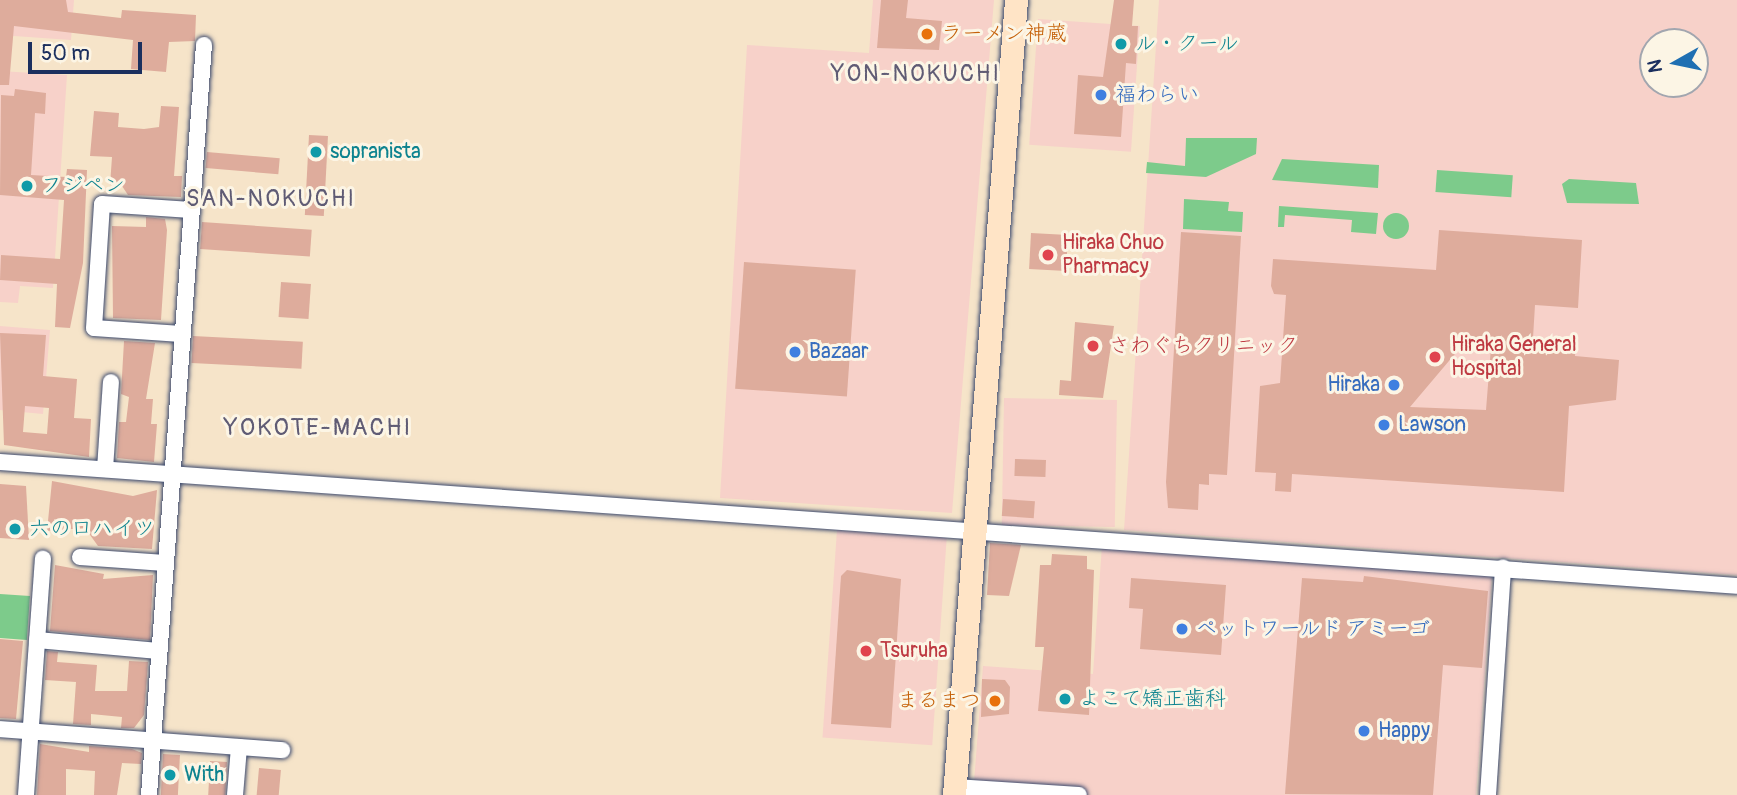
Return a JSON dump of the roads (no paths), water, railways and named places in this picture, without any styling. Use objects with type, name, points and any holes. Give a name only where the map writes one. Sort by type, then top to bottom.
[{"type":"street","points":[[1016,0],[972,533],[955,791],[1079,795]]},
{"type":"street","points":[[149,795],[204,45]]},
{"type":"street","points":[[181,334],[94,328],[102,204],[191,210]]},
{"type":"street","points":[[105,469],[111,382]]},
{"type":"street","points":[[0,462],[972,533],[1503,567],[1737,586]]},
{"type":"street","points":[[80,557],[165,563]]},
{"type":"street","points":[[26,795],[43,559]]},
{"type":"street","points":[[1488,795],[1503,567]]},
{"type":"street","points":[[37,640],[159,651]]},
{"type":"street","points":[[0,729],[282,750]]},
{"type":"street","points":[[235,795],[239,747]]},
{"type":"place","name":"ラーメン神蔵","points":[[927,34]]},
{"type":"place","name":"ル・クール","points":[[1121,44]]},
{"type":"place","name":"福わらい","points":[[1101,95]]},
{"type":"place","name":"sopranista","points":[[316,152]]},
{"type":"place","name":"フジペン","points":[[27,186]]},
{"type":"place","name":"Hiraka Chuo Pharmacy","points":[[1048,255]]},
{"type":"place","name":"さわぐちクリニック","points":[[1093,346]]},
{"type":"place","name":"Bazaar","points":[[795,352]]},
{"type":"place","name":"Hiraka General Hospital","points":[[1435,357]]},
{"type":"place","name":"Hiraka","points":[[1394,385]]},
{"type":"place","name":"Lawson","points":[[1384,425]]},
{"type":"place","name":"六の口ハイツ","points":[[15,529]]},
{"type":"place","name":"ペットワールド アミーゴ","points":[[1182,629]]},
{"type":"place","name":"Tsuruha","points":[[866,651]]},
{"type":"place","name":"よこて矯正歯科","points":[[1065,699]]},
{"type":"place","name":"まるまつ","points":[[995,701]]},
{"type":"place","name":"Happy","points":[[1364,731]]},
{"type":"place","name":"With","points":[[170,775]]},
{"type":"district","name":"YON-NOKUCHI","points":[[916,74]]},
{"type":"district","name":"SAN-NOKUCHI","points":[[271,199]]},
{"type":"district","name":"YOKOTE-MACHI","points":[[318,428]]}]
